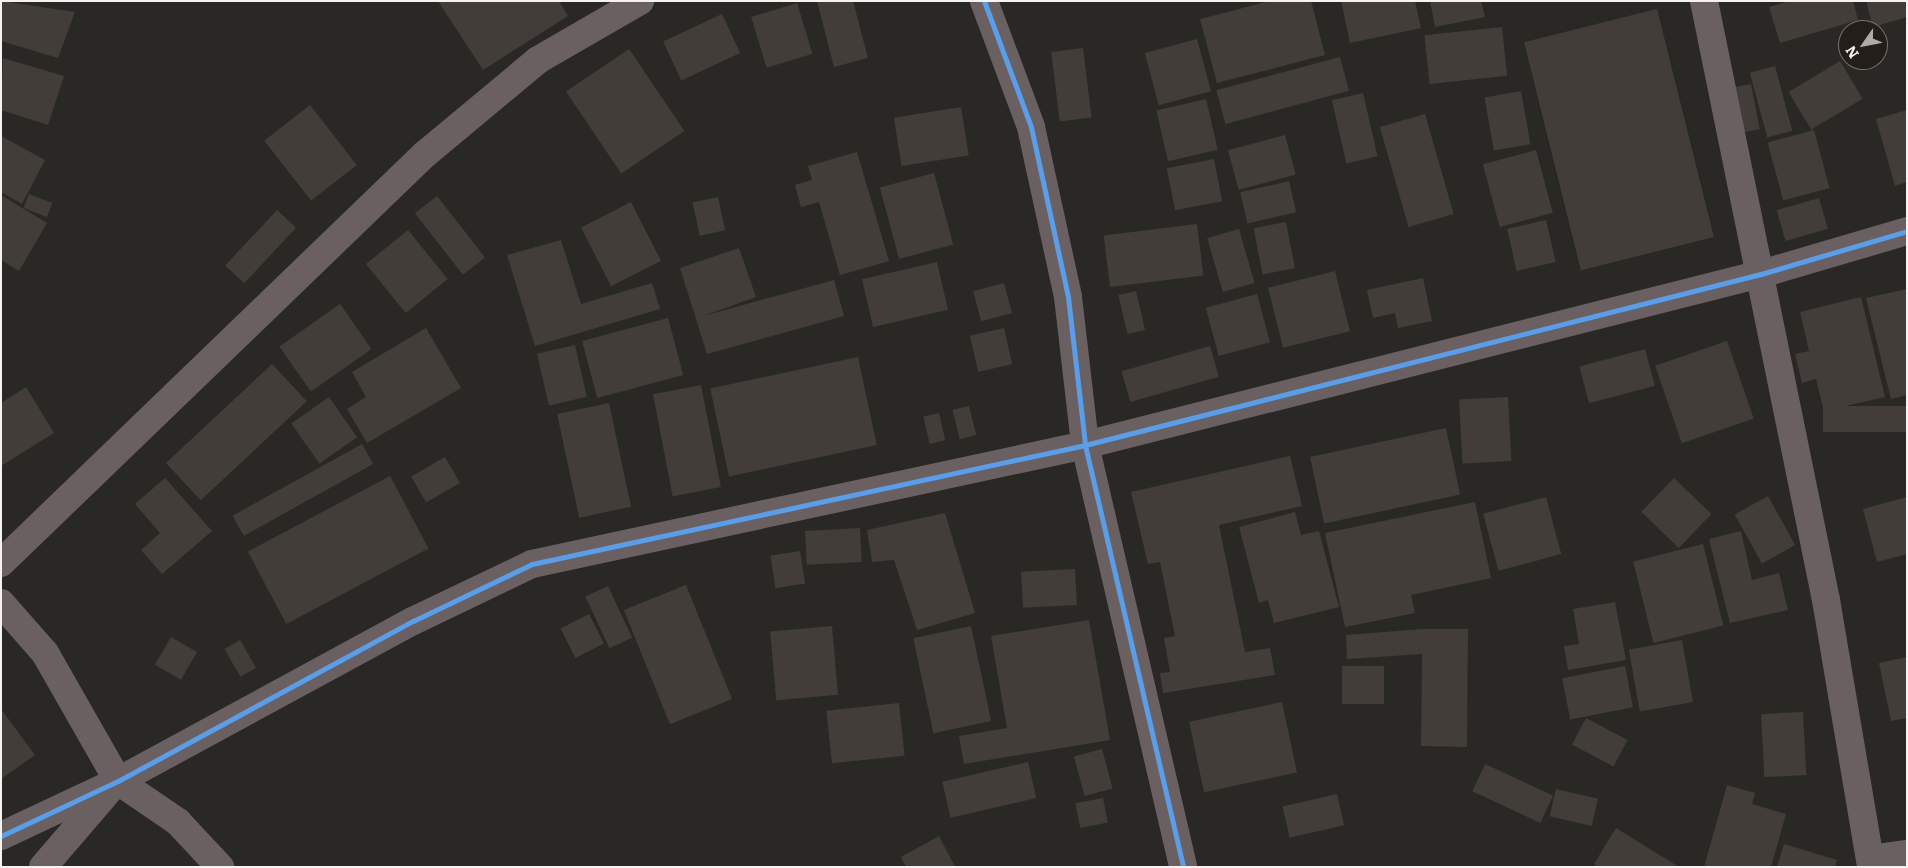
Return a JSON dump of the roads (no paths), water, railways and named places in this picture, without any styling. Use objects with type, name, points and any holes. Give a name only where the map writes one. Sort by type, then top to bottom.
[{"type":"street","points":[[1,563],[424,155],[538,60],[640,1]]},
{"type":"street","points":[[984,1],[1031,127],[1068,297],[1085,445],[1183,867]]},
{"type":"street","points":[[1704,1],[1826,600],[1870,863],[1907,854]]},
{"type":"street","points":[[1,836],[118,781],[413,621],[532,564],[1085,445],[1761,274],[1907,231]]},
{"type":"street","points":[[1,603],[45,653],[118,781],[178,822],[220,867]]},
{"type":"street","points":[[43,867],[118,781]]}]
